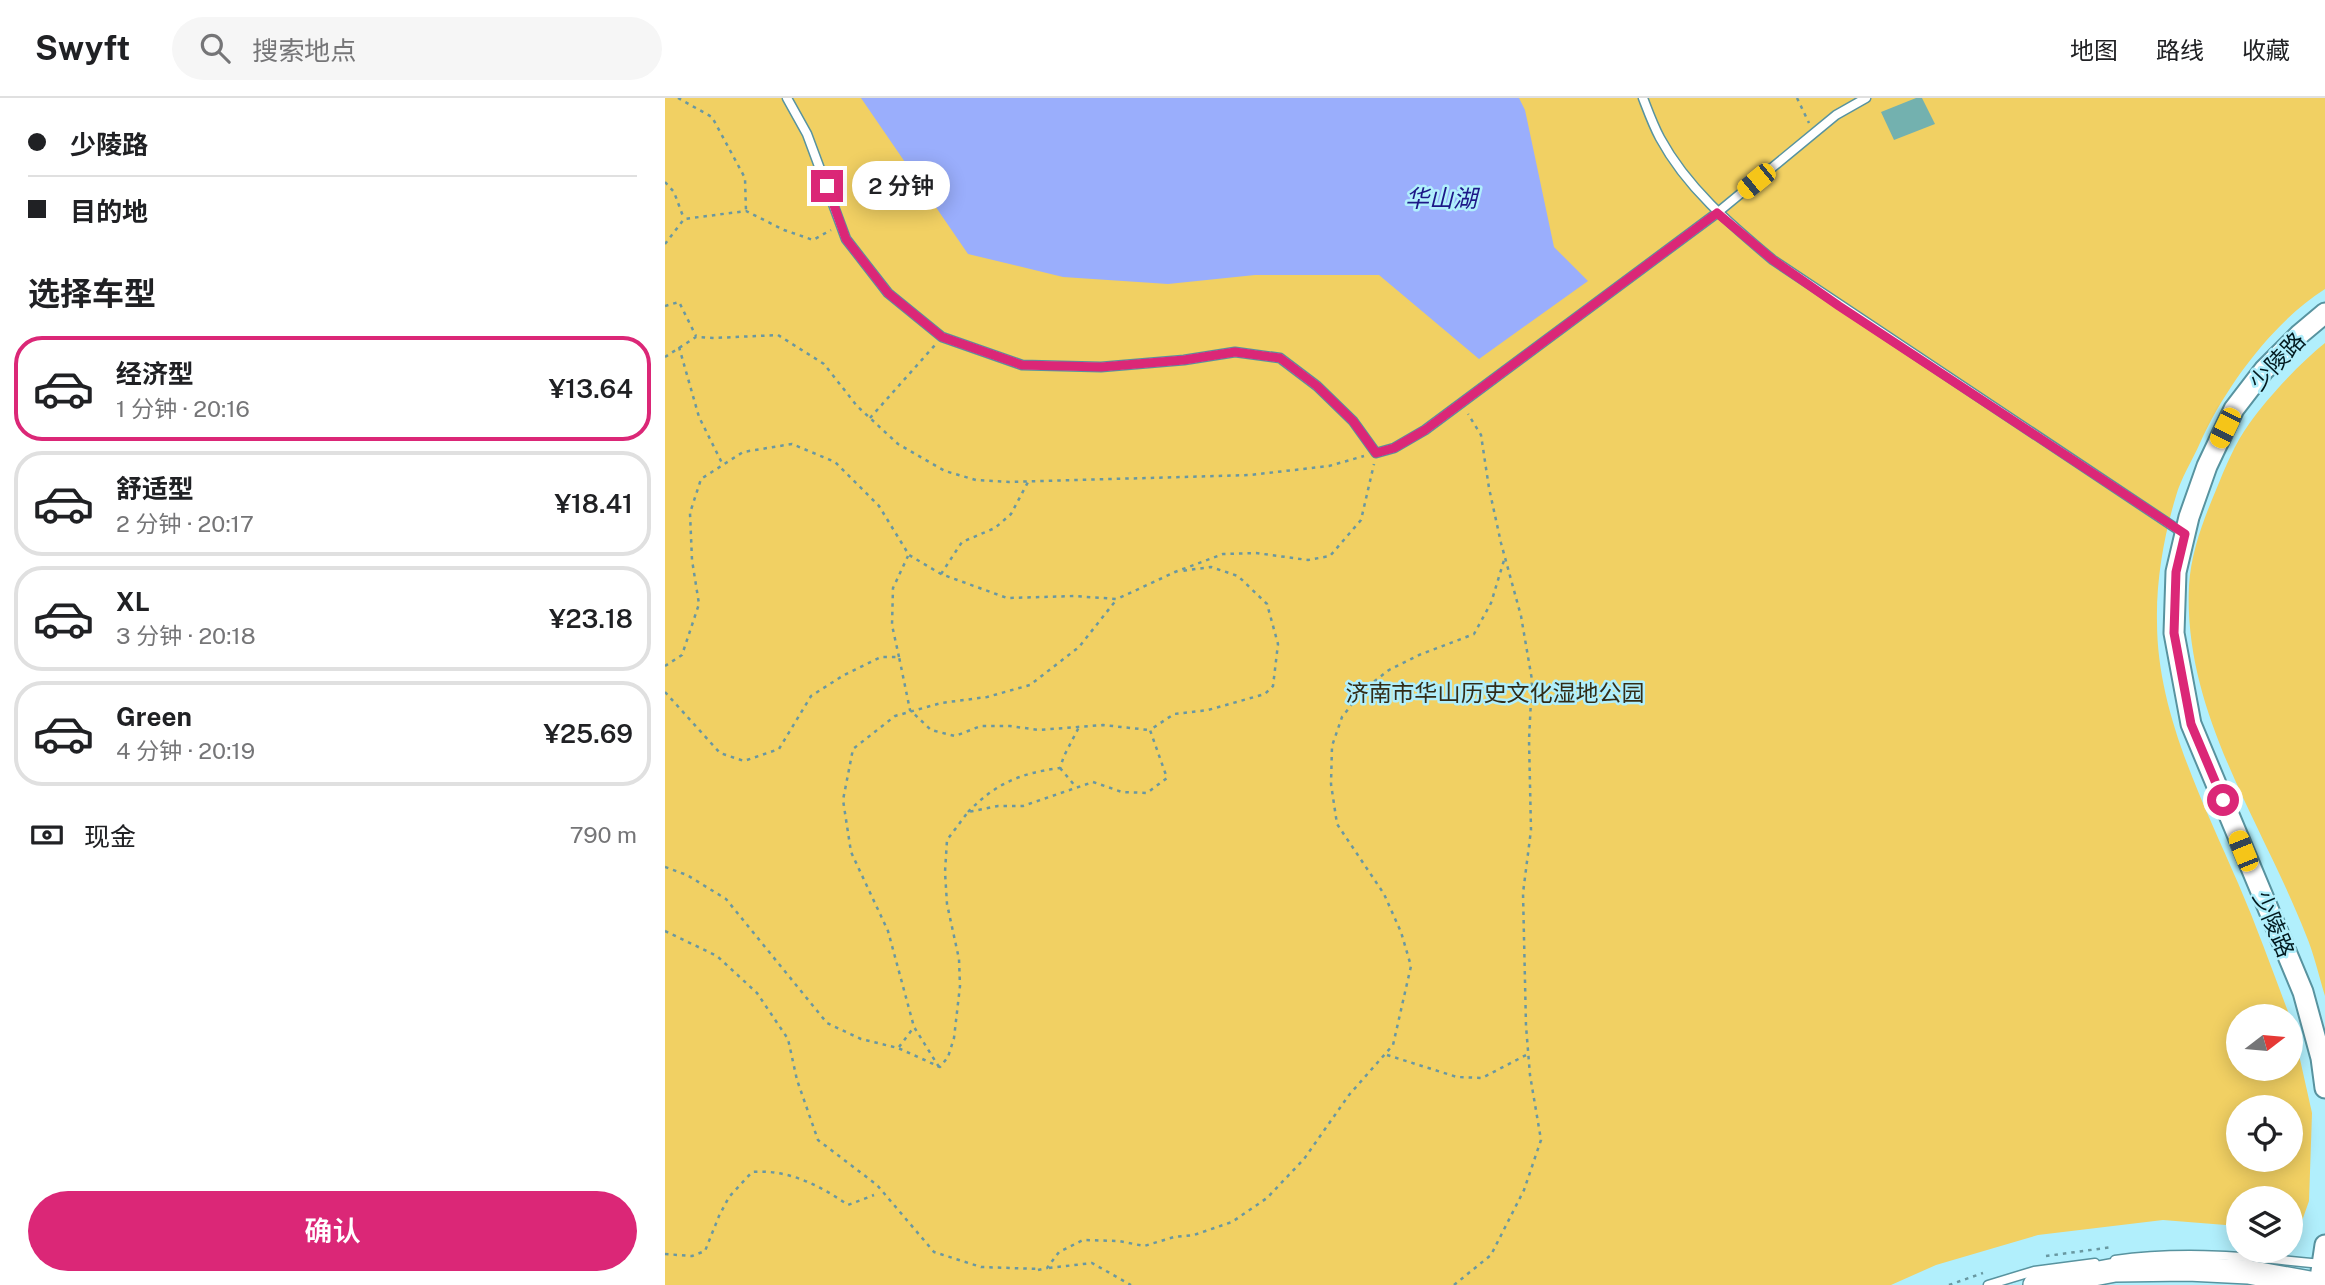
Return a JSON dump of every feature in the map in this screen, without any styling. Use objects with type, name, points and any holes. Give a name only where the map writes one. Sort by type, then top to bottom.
[{"type":"main road","points":[[2035,1285],[2115,1270],[2188,1269],[2321,1277]]},
{"type":"street","name":"少陵路","points":[[2325,313],[2264,370],[2234,409],[2207,466],[2176,572],[2174,633],[2191,724],[2303,992],[2322,1058],[2325,1088]]},
{"type":"street","points":[[2321,1277],[2325,1244]]},
{"type":"lane","points":[[787,98],[807,134],[846,239],[888,293],[942,337],[1022,365],[1101,367],[1184,360],[1235,352],[1280,358],[1317,386],[1353,421],[1376,453],[1394,448],[1425,430],[1717,213],[1836,115],[1866,98]]},
{"type":"lane","points":[[1643,98],[1660,137],[1687,179],[1717,213],[1773,260],[2185,534]]},
{"type":"lane","points":[[1988,1285],[2034,1271],[2144,1256],[2263,1259],[2321,1277]]},
{"type":"path","points":[[678,98],[712,117],[745,178],[746,211]]},
{"type":"path","points":[[1797,98],[1814,133]]},
{"type":"path","points":[[665,182],[674,192],[684,219]]},
{"type":"path","points":[[665,244],[684,219],[746,211],[784,230],[813,240],[834,229]]},
{"type":"path","points":[[665,306],[679,302],[696,337]]},
{"type":"path","points":[[665,349],[666,356],[696,337],[778,335],[824,364],[857,406],[898,444],[945,471],[976,480],[1028,482],[1250,475],[1329,466],[1376,453],[1361,520],[1330,556],[1308,560],[1256,553],[1223,555],[1175,572],[1117,599],[1079,648],[1030,685],[988,697],[910,710],[895,716],[853,749],[842,800],[852,852],[887,931],[914,1027],[940,1067]]},
{"type":"path","points":[[870,418],[942,337]]},
{"type":"path","points":[[679,348],[699,417],[723,465]]},
{"type":"path","points":[[1454,1285],[1491,1255],[1524,1191],[1541,1140],[1528,1054],[1523,893],[1531,830],[1529,740],[1532,680],[1521,616],[1489,488],[1481,435],[1461,403]]},
{"type":"path","points":[[665,666],[682,655],[699,604],[692,560],[690,513],[701,479],[743,453],[792,444],[835,462],[879,506],[909,555],[941,574],[1007,598],[1074,596],[1117,599]]},
{"type":"path","points":[[941,574],[962,542],[995,528],[1011,514],[1028,482]]},
{"type":"path","points":[[909,555],[893,589],[892,625],[910,710],[931,730],[954,736],[981,726],[1039,730],[1103,725],[1150,730],[1174,714],[1208,709],[1265,694],[1273,686],[1278,644],[1267,604],[1237,576],[1211,568],[1175,572]]},
{"type":"path","points":[[1047,1269],[1059,1252],[1083,1240],[1119,1241],[1144,1246],[1174,1237],[1194,1235],[1232,1222],[1267,1198],[1304,1158],[1349,1095],[1387,1055],[1393,1045],[1411,966],[1401,932],[1384,894],[1337,824],[1331,784],[1332,746],[1342,717],[1363,690],[1388,670],[1474,634],[1491,603],[1505,557]]},
{"type":"path","points":[[665,692],[720,753],[744,761],[779,750],[811,696],[844,675],[881,657],[899,657]]},
{"type":"path","points":[[1060,768],[1063,756],[1079,727]]},
{"type":"path","points":[[968,812],[998,806],[1024,806],[1093,782],[1122,792],[1146,793],[1167,778],[1150,730]]},
{"type":"path","points":[[1060,768],[1076,788]]},
{"type":"path","points":[[940,1067],[948,1056],[954,1038],[960,986],[958,959],[947,904],[947,840],[983,797],[1017,777],[1060,768]]},
{"type":"path","points":[[665,867],[687,875],[726,900],[827,1023],[861,1040],[898,1048],[940,1067]]},
{"type":"path","points":[[665,931],[717,956],[757,993],[788,1039],[797,1080],[818,1140],[877,1185],[934,1252],[981,1268],[1047,1269],[1092,1263],[1131,1285]]},
{"type":"path","points":[[898,1048],[914,1027]]},
{"type":"path","points":[[1387,1055],[1457,1077],[1482,1078],[1528,1054]]},
{"type":"path","points":[[665,1254],[692,1256],[705,1251],[729,1197],[752,1172],[773,1170],[821,1186],[848,1205],[874,1195]]},
{"type":"green space","name":"济南市华山历史文化湿地公园","points":[[665,98],[2325,98],[2325,289],[2269,337],[2237,378],[2210,422],[2176,496],[2162,558],[2157,606],[2159,656],[2173,723],[2197,789],[2245,900],[2285,1004],[2226,1004],[2226,1082],[2303,1082],[2303,1073],[2312,1113],[2309,1201],[2303,1218],[2303,1186],[2226,1186],[2226,1225],[2163,1220],[2038,1235],[1936,1265],[1891,1285],[665,1285]]},
{"type":"green space","points":[[2325,343],[2325,996],[2306,935],[2229,766],[2212,722],[2199,678],[2191,633],[2189,586],[2192,561],[2202,525],[2239,439],[2275,392]]},
{"type":"water","name":"华山湖","points":[[861,98],[1519,98],[1525,110],[1554,247],[1588,281],[1479,359],[1379,275],[1255,275],[1168,284],[1063,277],[968,254]]},
{"type":"building","points":[[1922,98],[1935,124],[1894,140],[1881,112]]},
{"type":"route","points":[[827,186],[846,239],[888,293],[942,337],[1022,365],[1101,367],[1184,360],[1235,352],[1280,358],[1317,386],[1353,421],[1376,453],[1394,448],[1425,430],[1717,213],[1773,260],[1839,306],[2185,534],[2176,572],[2174,633],[2191,724],[2223,800]]}]
